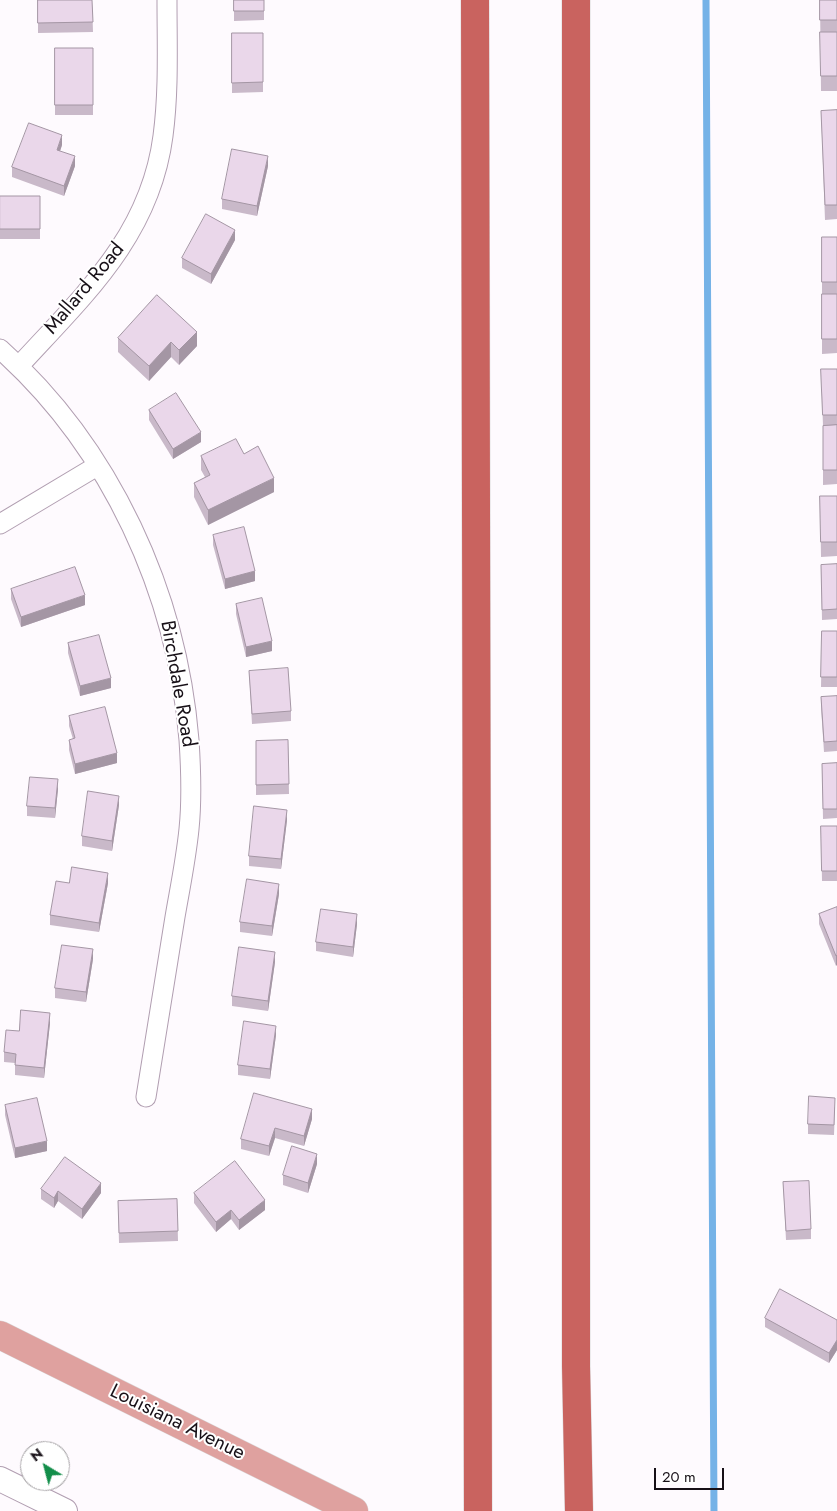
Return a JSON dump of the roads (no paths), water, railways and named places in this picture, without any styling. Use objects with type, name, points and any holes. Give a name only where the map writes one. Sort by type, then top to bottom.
[{"type":"highway","points":[[475,0],[478,1511]]},
{"type":"highway","points":[[576,0],[576,1336],[579,1511]]},
{"type":"main road","name":"Louisiana Avenue","points":[[0,1335],[354,1511]]},
{"type":"street","name":"Mallard Road","points":[[19,366],[94,284],[125,242],[141,212],[156,170],[163,136],[167,84],[167,0]]},
{"type":"street","name":"Birchdale Road","points":[[0,349],[19,366],[69,422],[123,510],[146,558],[164,608],[178,660],[191,766],[189,828],[146,1097]]},
{"type":"street","points":[[0,524],[97,466]]},
{"type":"street","points":[[0,1478],[65,1511]]},
{"type":"waterway","points":[[706,0],[714,1511]]}]
